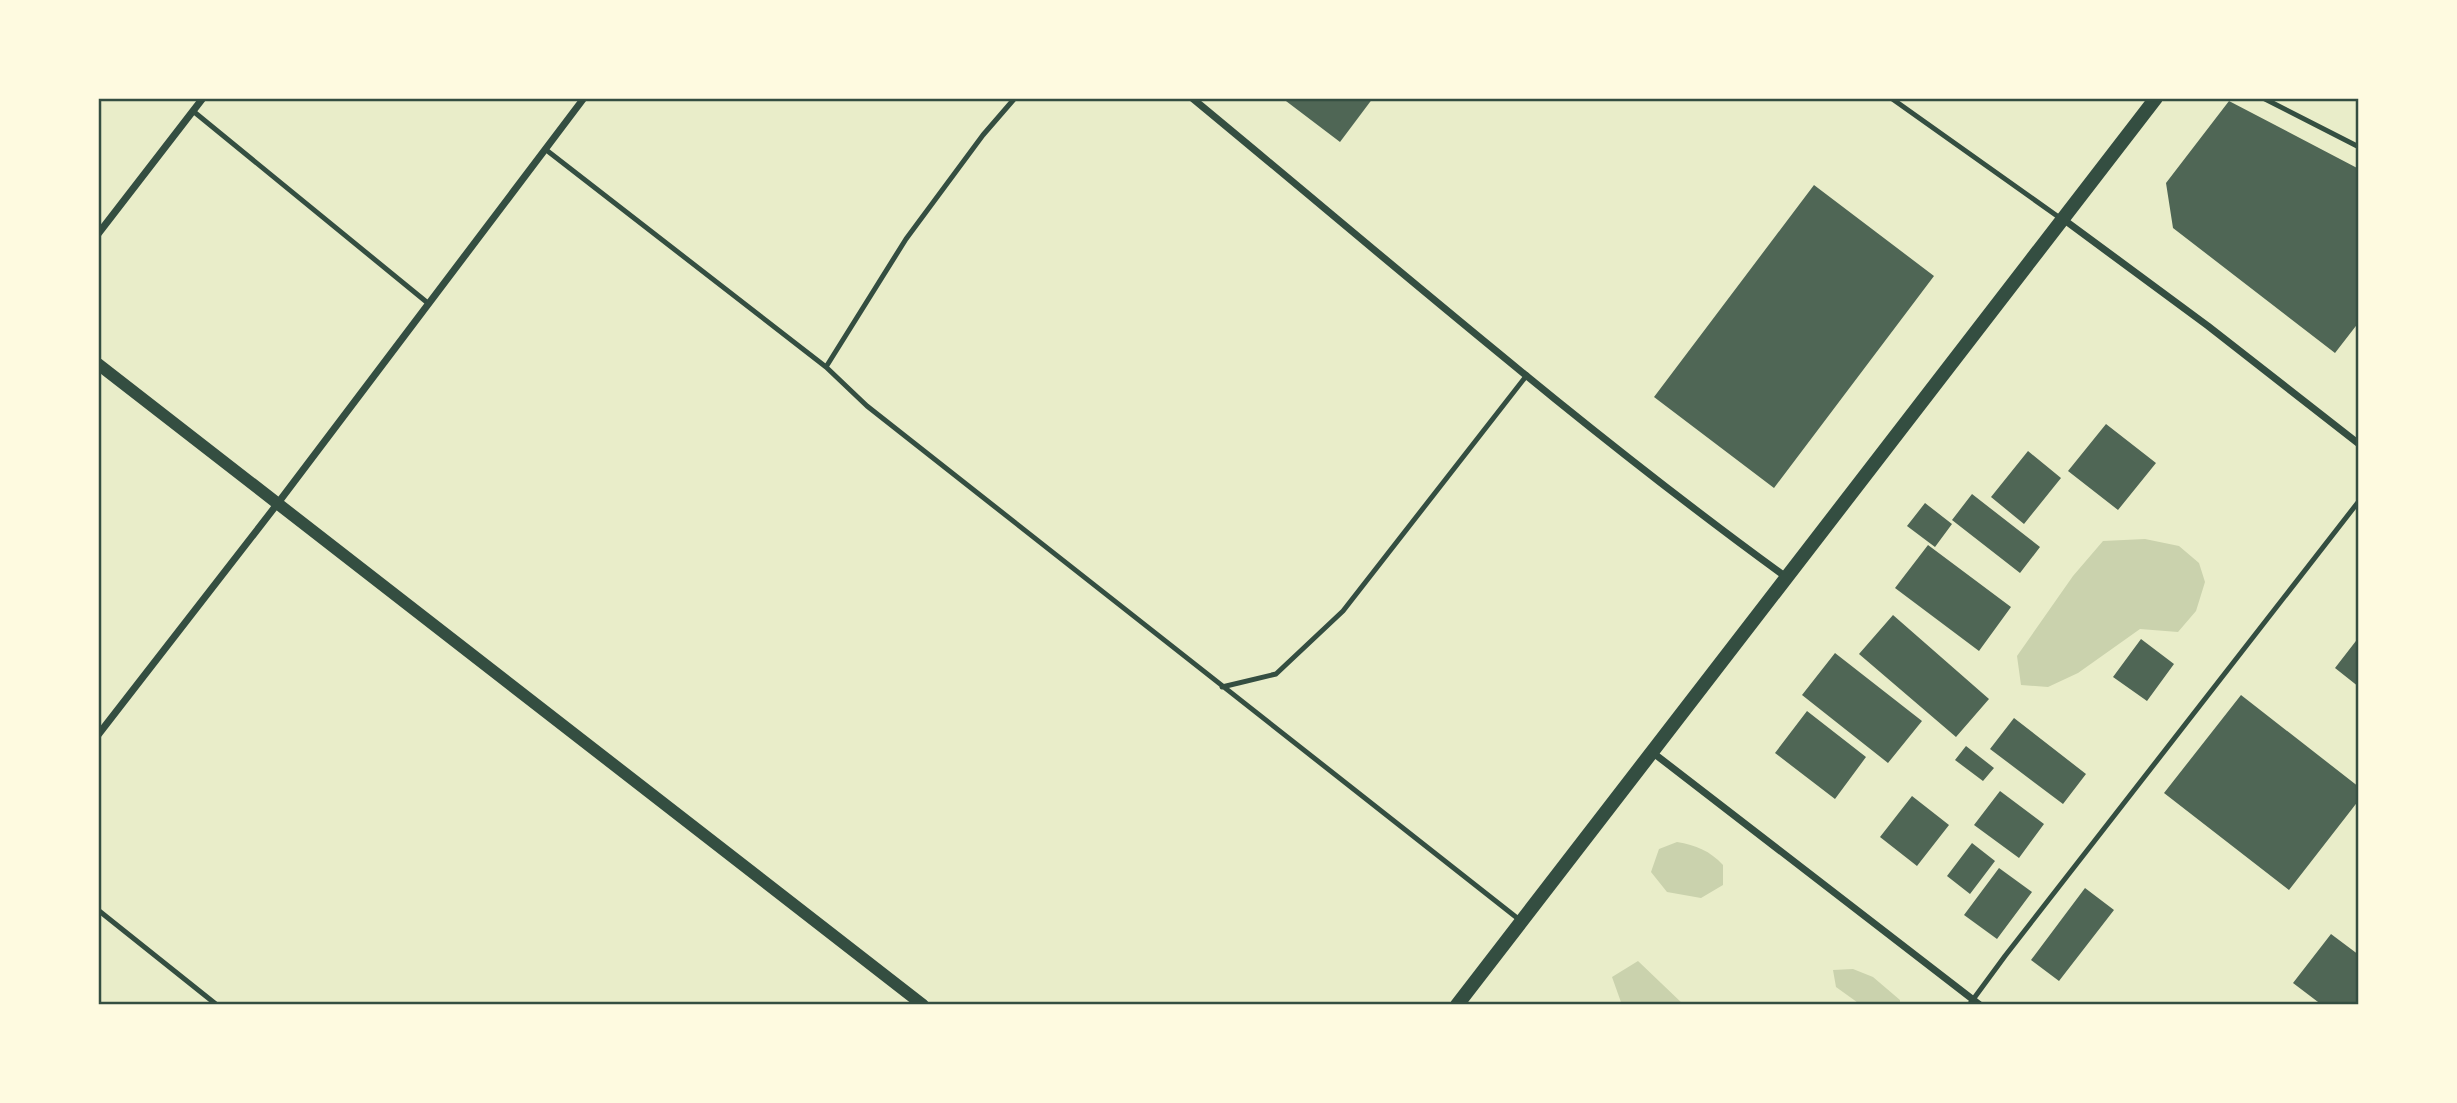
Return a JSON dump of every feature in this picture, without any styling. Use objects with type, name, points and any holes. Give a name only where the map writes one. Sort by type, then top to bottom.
[{"type":"main road","points":[[1457,1005],[2156,98]]},
{"type":"street","points":[[98,234],[203,98]]},
{"type":"street","points":[[98,735],[278,503],[584,98]]},
{"type":"street","points":[[1192,98],[1527,374],[1786,578]]},
{"type":"street","points":[[2063,219],[2208,326],[2359,444]]},
{"type":"street","points":[[98,364],[923,1005]]},
{"type":"street","points":[[1652,752],[1974,1003]]},
{"type":"lane","points":[[826,367],[906,239],[983,135],[1015,98]]},
{"type":"lane","points":[[1891,98],[2063,219]]},
{"type":"lane","points":[[2263,98],[2359,147]]},
{"type":"lane","points":[[193,111],[429,304]]},
{"type":"lane","points":[[545,149],[826,367],[867,407],[1521,922]]},
{"type":"lane","points":[[1222,687],[1276,674],[1343,611],[1527,374]]},
{"type":"lane","points":[[1974,1003],[2005,956],[2359,501]]},
{"type":"lane","points":[[98,910],[217,1005]]},
{"type":"green space","points":[[2145,539],[2179,546],[2199,563],[2205,582],[2196,611],[2178,632],[2140,629],[2078,673],[2048,687],[2021,685],[2017,656],[2073,576],[2103,541]]},
{"type":"green space","points":[[1677,842],[1702,849],[1718,860],[1723,865],[1723,885],[1701,898],[1667,892],[1651,872],[1659,849]]},
{"type":"green space","points":[[1638,961],[1684,1005],[1622,1005],[1612,977]]},
{"type":"green space","points":[[1853,969],[1873,977],[1900,1000],[1900,1005],[1861,1005],[1836,987],[1833,970]]},
{"type":"building","points":[[1282,98],[1373,98],[1340,142]]},
{"type":"building","points":[[2229,101],[2359,169],[2359,322],[2335,353],[2173,228],[2166,183]]},
{"type":"building","points":[[1814,185],[1934,276],[1774,488],[1654,397]]},
{"type":"building","points":[[2106,424],[2156,463],[2118,510],[2068,471]]},
{"type":"building","points":[[2028,451],[2061,478],[2024,524],[1991,497]]},
{"type":"building","points":[[1972,494],[2040,547],[2020,573],[1952,520]]},
{"type":"building","points":[[1925,503],[1952,524],[1935,547],[1907,526]]},
{"type":"building","points":[[1928,545],[2011,607],[1979,651],[1895,588]]},
{"type":"building","points":[[1893,615],[1989,699],[1956,737],[1859,654]]},
{"type":"building","points":[[2359,637],[2359,687],[2335,668]]},
{"type":"building","points":[[2141,639],[2174,664],[2147,701],[2113,677]]},
{"type":"building","points":[[1835,653],[1922,721],[1888,763],[1802,695]]},
{"type":"building","points":[[2241,695],[2359,787],[2359,800],[2289,890],[2164,793]]},
{"type":"building","points":[[1807,711],[1866,757],[1835,799],[1775,753]]},
{"type":"building","points":[[2014,718],[2086,774],[2063,804],[1990,749]]},
{"type":"building","points":[[1966,746],[1994,768],[1983,781],[1955,760]]},
{"type":"building","points":[[2000,791],[2044,824],[2019,858],[1974,825]]},
{"type":"building","points":[[1912,796],[1949,825],[1917,866],[1880,837]]},
{"type":"building","points":[[1972,843],[1995,861],[1970,894],[1947,876]]},
{"type":"building","points":[[1999,868],[2032,892],[1997,939],[1964,915]]},
{"type":"building","points":[[2085,888],[2114,910],[2059,981],[2031,960]]},
{"type":"building","points":[[2331,934],[2359,955],[2359,1005],[2322,1005],[2293,983]]}]
